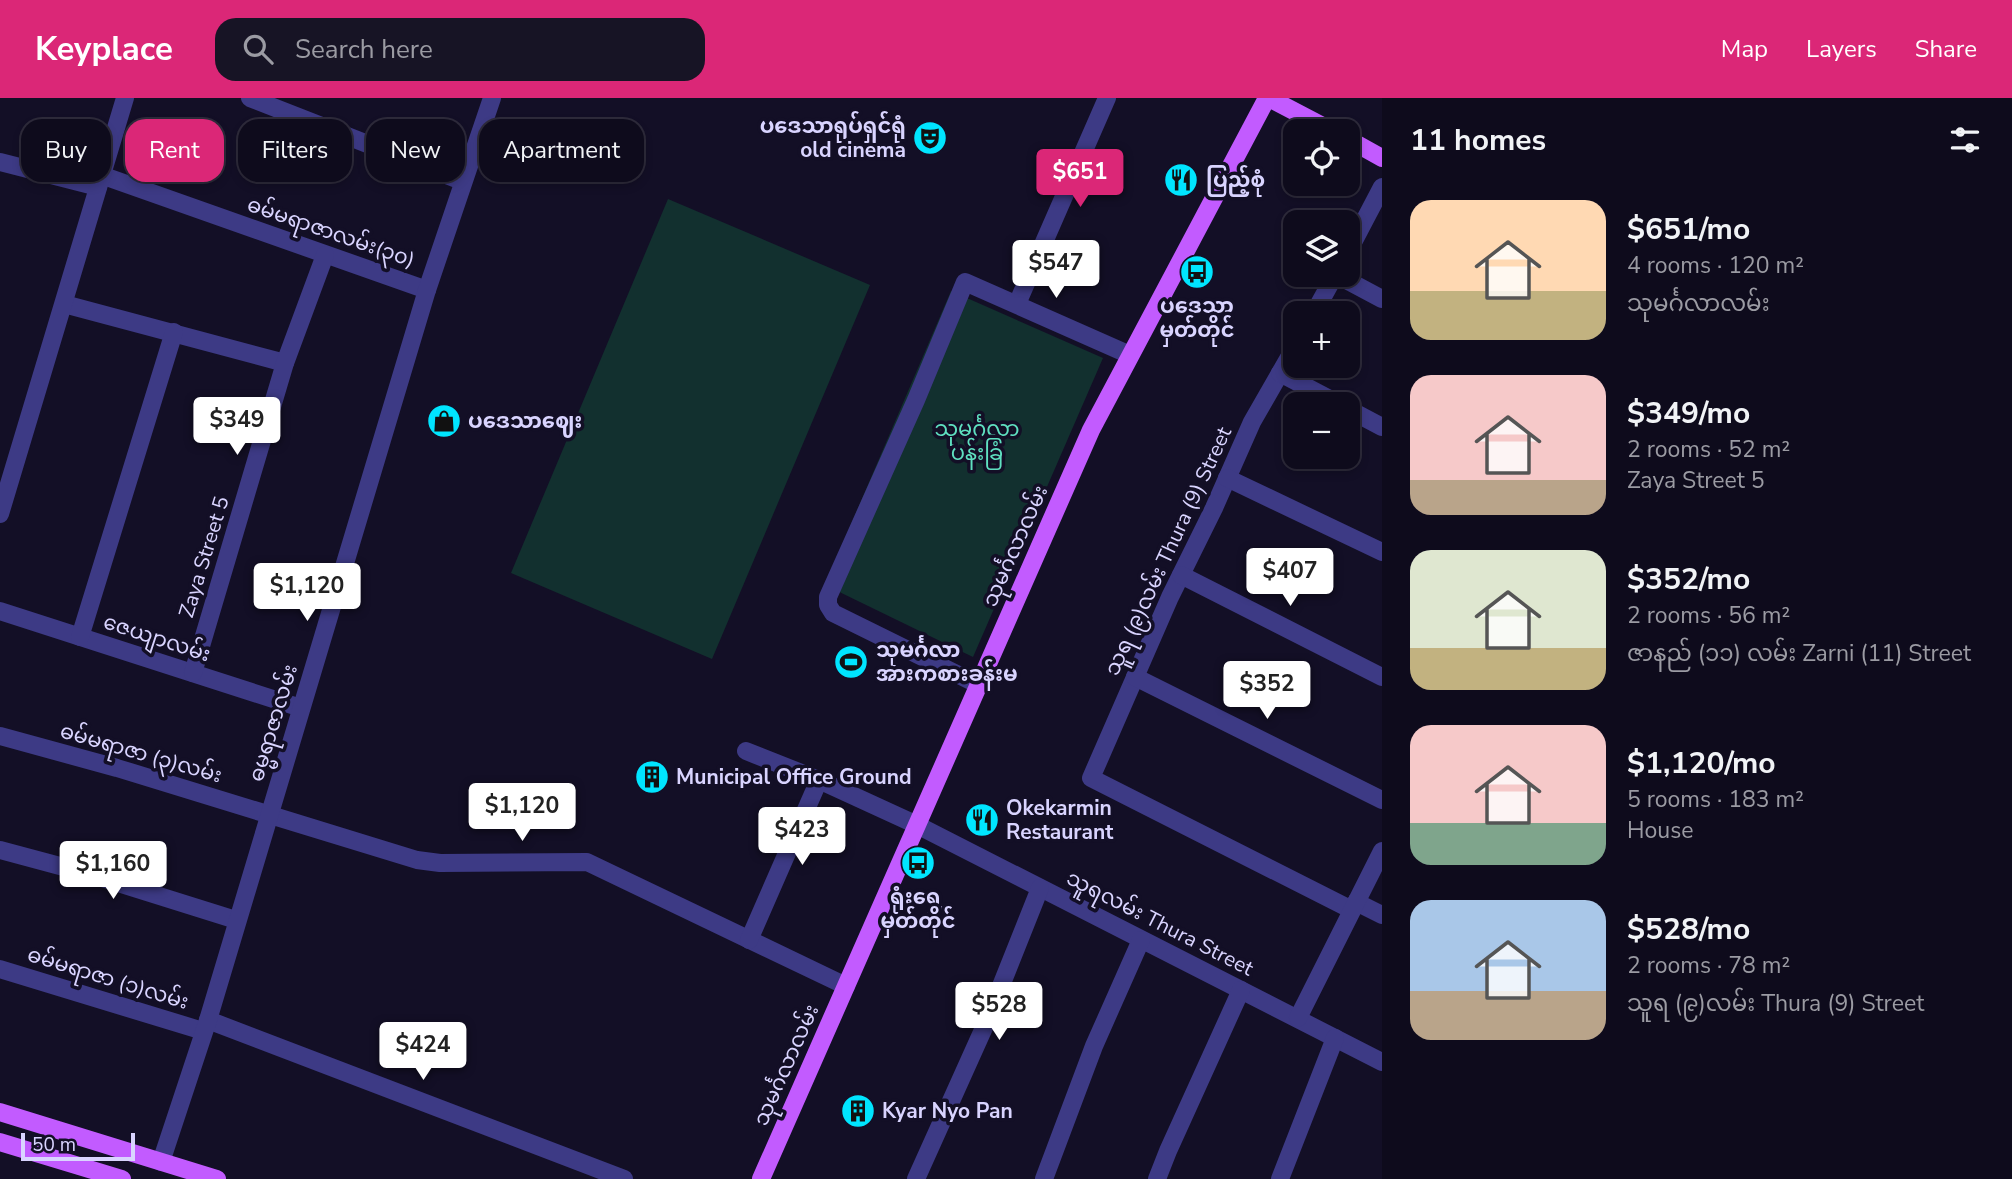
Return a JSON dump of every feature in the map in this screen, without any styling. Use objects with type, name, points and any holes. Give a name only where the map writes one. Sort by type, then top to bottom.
[{"type":"main road","points":[[1268,98],[1309,119]]},
{"type":"main road","name":"သုမင်္ဂလာလမ်း","points":[[761,1179],[1091,429],[1268,98]]},
{"type":"main road","points":[[1360,146],[1382,158]]},
{"type":"main road","points":[[0,1112],[218,1179]]},
{"type":"main road","points":[[0,1142],[96,1175],[122,1179]]},
{"type":"street","points":[[111,143],[125,98]]},
{"type":"street","points":[[250,98],[366,143]]},
{"type":"street","name":"ဓမ္မရာဇာလမ်း","points":[[465,173],[492,98]]},
{"type":"street","points":[[1017,304],[1107,98]]},
{"type":"street","name":"ဓမ်မရာဇာလမ်း(၃၀)","points":[[0,162],[21,166]]},
{"type":"street","points":[[0,514],[99,182]]},
{"type":"street","name":"ဓမ်မရာဇာလမ်း(၃၀)","points":[[102,182],[427,290]]},
{"type":"street","name":"ဓမ္မရာဇာလမ်း","points":[[161,1162],[462,182]]},
{"type":"street","points":[[1360,229],[1382,187]]},
{"type":"street","name":"Zaya Street 5","points":[[193,673],[285,363],[325,255]]},
{"type":"street","points":[[979,685],[833,612],[828,605],[828,597],[916,400],[965,282],[1130,355]]},
{"type":"street","points":[[1359,287],[1382,299]]},
{"type":"street","points":[[64,304],[285,363]]},
{"type":"street","points":[[80,637],[174,332]]},
{"type":"street","name":"သူရ (၉)လမ်း Thura (9) Street","points":[[1283,368],[1252,422],[1091,778],[1354,906]]},
{"type":"street","points":[[1280,373],[1316,392]]},
{"type":"street","points":[[1360,415],[1382,426]]},
{"type":"street","points":[[1227,478],[1382,552]]},
{"type":"street","points":[[1181,575],[1382,677]]},
{"type":"street","name":"ဇေယျာလမ်း","points":[[0,611],[301,708]]},
{"type":"street","points":[[1135,677],[1382,800]]},
{"type":"street","name":"ဓမ်မရာဇာ (၃)လမ်း","points":[[0,736],[117,768],[417,860],[440,863],[587,862],[846,986]]},
{"type":"street","name":"သူရလမ်း Thura Street","points":[[746,751],[819,780],[917,825],[1382,1062]]},
{"type":"street","points":[[750,940],[819,780]]},
{"type":"street","points":[[0,850],[86,873],[236,920]]},
{"type":"street","points":[[1298,1018],[1382,851]]},
{"type":"street","points":[[916,1179],[987,1021],[1040,888]]},
{"type":"street","points":[[1354,906],[1382,915]]},
{"type":"street","points":[[1044,1179],[1094,1046],[1141,940]]},
{"type":"street","name":"ဓမ်မရာဇာ (၁)လမ်း","points":[[0,969],[205,1025],[624,1179]]},
{"type":"street","points":[[1157,1179],[1241,990]]},
{"type":"street","points":[[1280,1179],[1335,1038]]},
{"type":"green space","points":[[668,199],[870,285],[712,659],[511,573]]},
{"type":"green space","name":"သုမင်္ဂလာ ပန်းခြံ","points":[[951,291],[1103,358],[973,657],[825,585]]},
{"type":"place","name":"ပဒေသာရုပ်ရှင်ရုံ old cinema","points":[[930,138]]},
{"type":"place","name":"ပြည့်စုံ","points":[[1181,180]]},
{"type":"place","name":"ပဒေသာ မှတ်တိုင်","points":[[1197,272]]},
{"type":"place","name":"ပဒေသာဈေး","points":[[444,421]]},
{"type":"place","name":"သုမင်္ဂလာ အားကစားခန်းမ","points":[[851,662]]},
{"type":"place","name":"Municipal Office Ground","points":[[652,777]]},
{"type":"place","name":"Okekarmin Restaurant","points":[[982,820]]},
{"type":"place","name":"ရုံးရှေ့ မှတ်တိုင်","points":[[918,863]]},
{"type":"place","name":"Kyar Nyo Pan","points":[[858,1111]]}]
